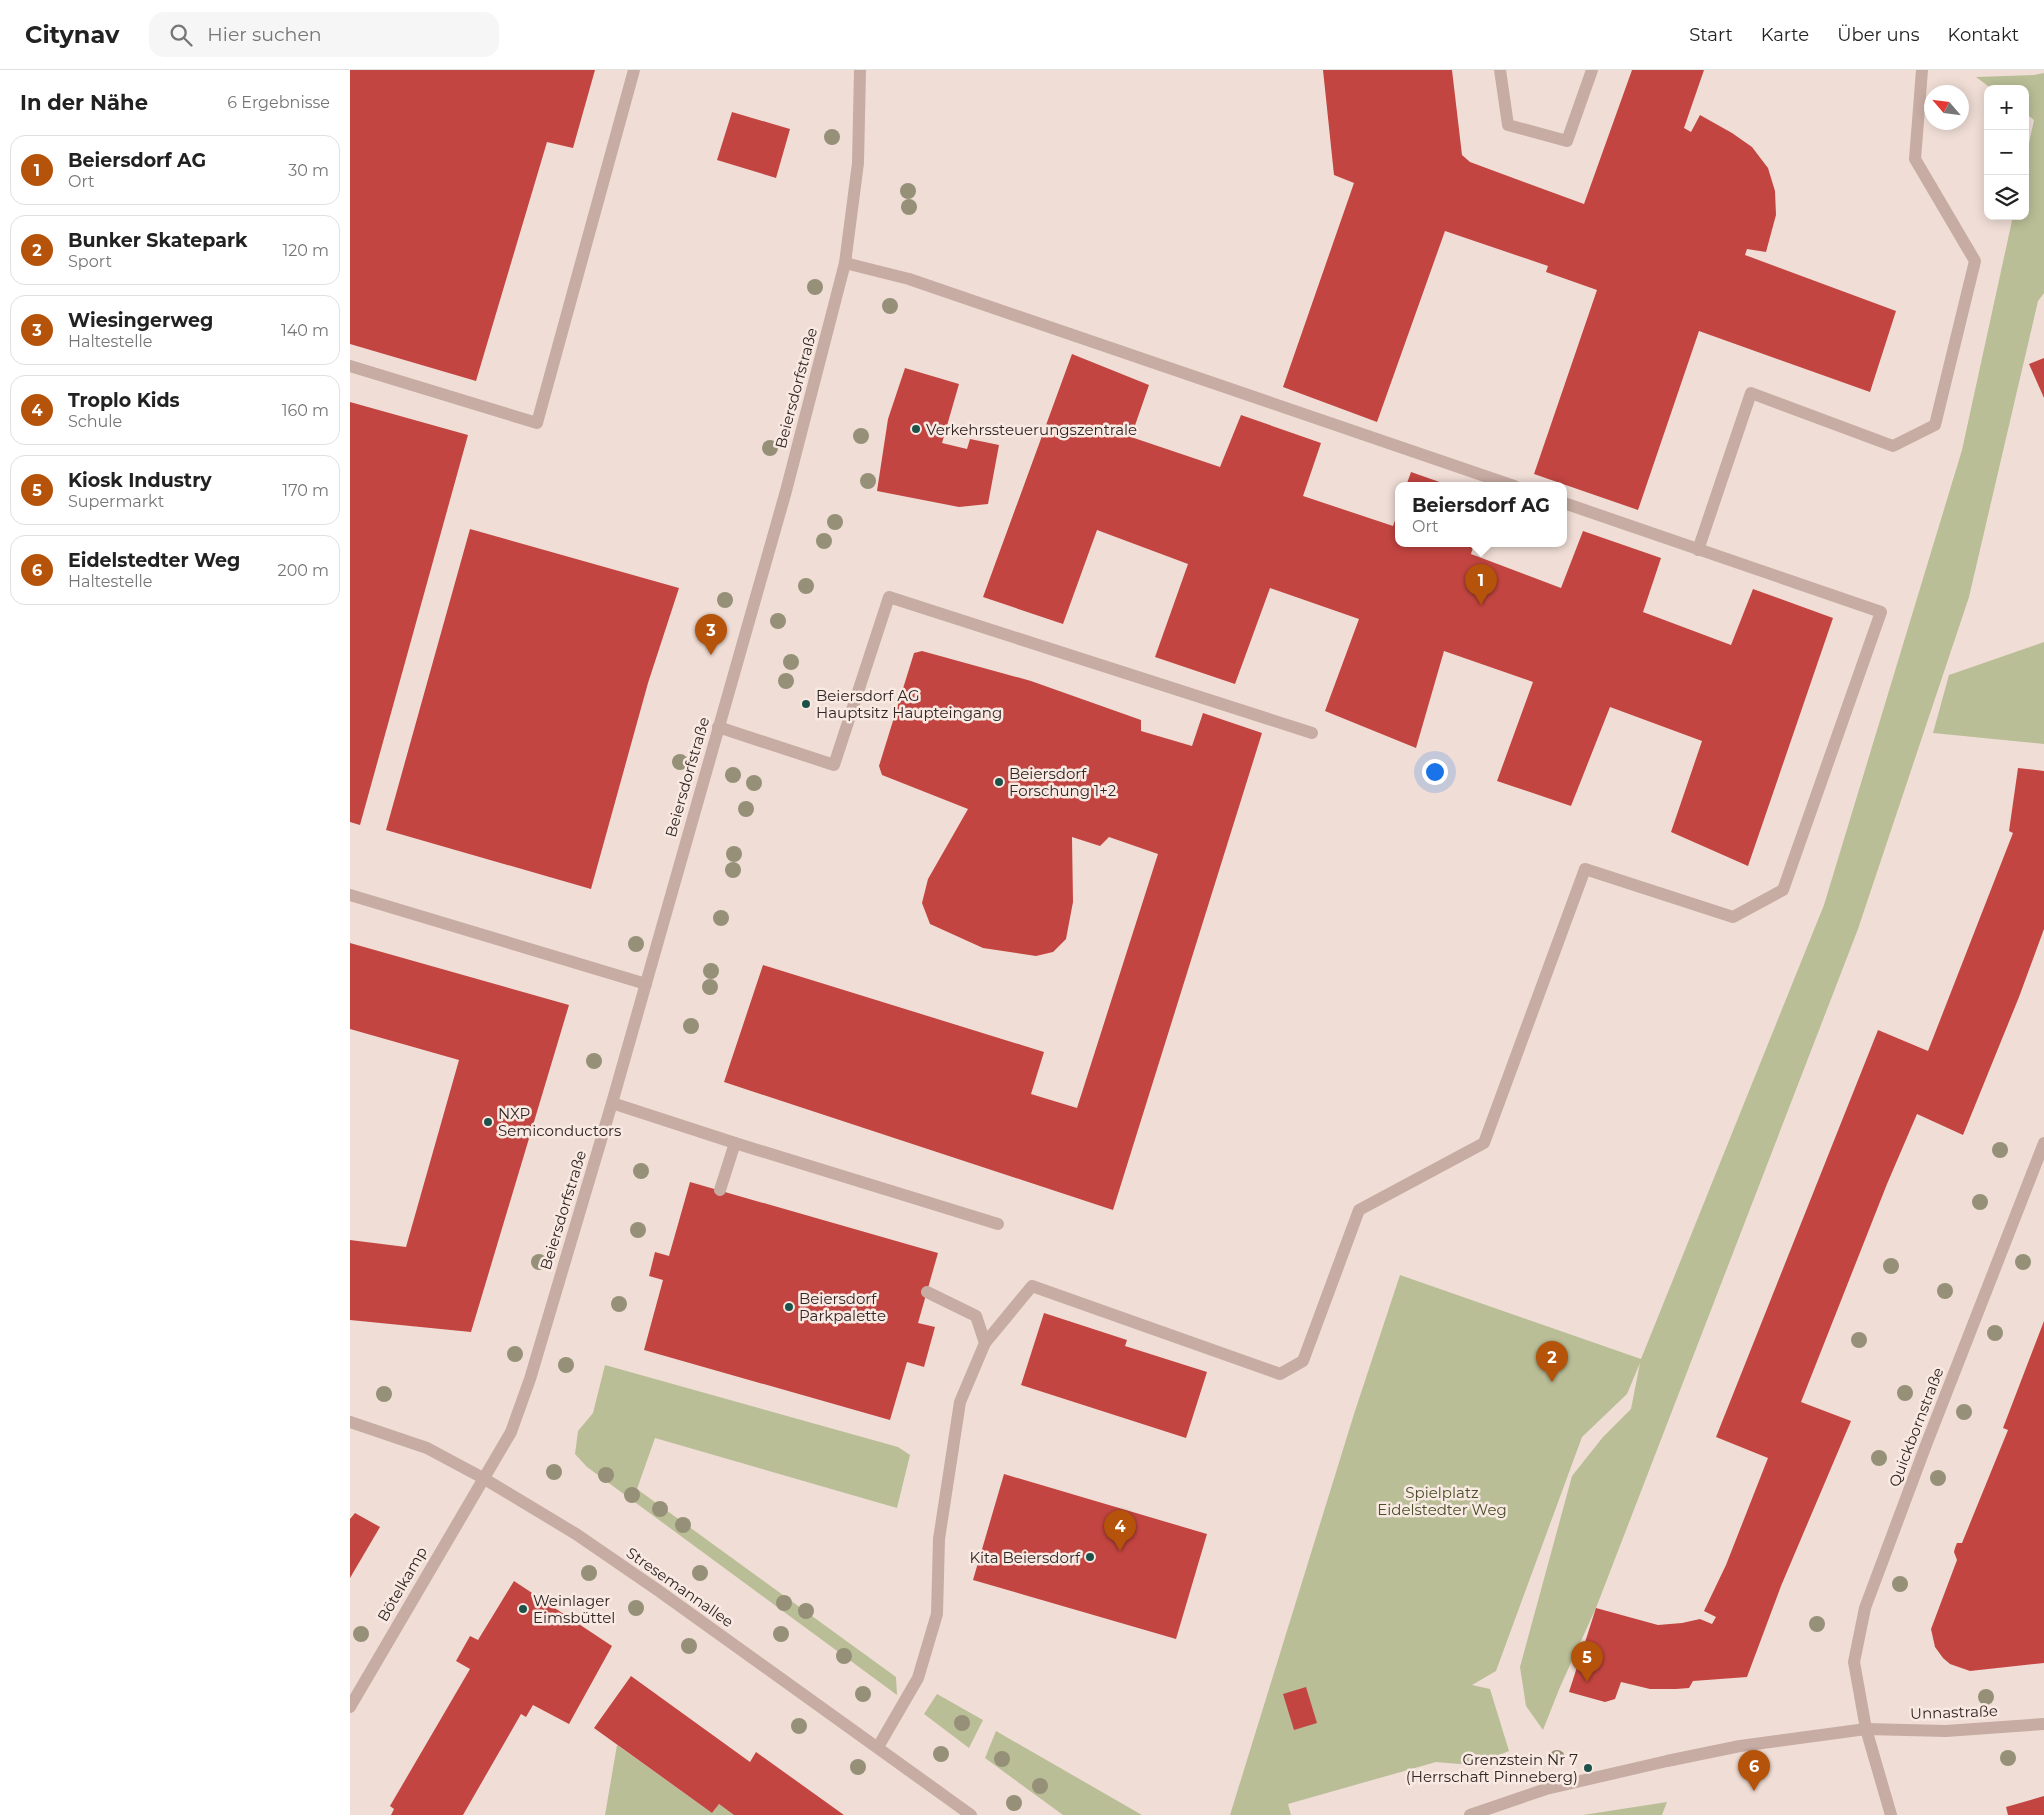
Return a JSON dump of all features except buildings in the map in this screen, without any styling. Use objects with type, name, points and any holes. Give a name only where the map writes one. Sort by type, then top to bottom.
[{"type":"street","points":[[350,366],[537,423],[634,70]]},
{"type":"street","name":"Beiersdorfstraße","points":[[483,1478],[511,1432],[530,1379],[612,1104],[786,491],[845,263],[858,163],[860,70]]},
{"type":"street","points":[[1500,70],[1508,125],[1567,141],[1592,70]]},
{"type":"street","points":[[1698,550],[1751,393],[1893,446],[1935,425],[1975,261],[1915,159],[1922,70]]},
{"type":"street","points":[[845,263],[908,279],[1502,482]]},
{"type":"street","points":[[878,1747],[918,1678],[937,1614],[939,1539],[960,1402],[985,1343],[1032,1286],[1280,1374],[1303,1361],[1359,1210],[1484,1143],[1585,869],[1733,917],[1783,890],[1881,612],[1567,504]]},
{"type":"street","points":[[718,727],[834,765],[888,597],[1312,733]]},
{"type":"street","points":[[350,895],[646,984]]},
{"type":"street","points":[[612,1104],[675,1122],[735,1143],[998,1224]]},
{"type":"street","name":"Quickbornstraße","points":[[1891,1815],[1866,1729],[1854,1662],[1865,1608],[1926,1444],[2044,1142]]},
{"type":"street","points":[[720,1190],[735,1143]]},
{"type":"street","points":[[927,1292],[976,1316],[985,1343]]},
{"type":"street","name":"Stresemannallee","points":[[350,1422],[426,1448],[483,1478],[576,1534],[659,1591],[971,1815]]},
{"type":"street","name":"Bötelkamp","points":[[350,1707],[483,1478]]},
{"type":"street","name":"Unnastraße","points":[[1470,1815],[1546,1789],[1740,1746],[1866,1729],[1946,1731],[2044,1724]]},
{"type":"green space","name":"Spielplatz Eidelstedter Weg","points":[[2044,73],[2044,293],[2038,301],[1969,597],[1858,929],[1596,1608],[1560,1687],[1543,1730],[1526,1706],[1520,1667],[1572,1476],[1603,1437],[1631,1409],[1640,1363],[1627,1394],[1582,1437],[1496,1671],[1472,1685],[1490,1689],[1509,1751],[1482,1762],[1459,1764],[1436,1762],[1288,1804],[1291,1815],[1230,1815],[1354,1414],[1400,1275],[1641,1359],[1824,905],[1962,450],[2012,220],[2029,220],[2029,143],[2034,120],[2029,116],[2029,85],[1987,85],[1976,77]]},
{"type":"green space","points":[[2044,642],[2044,744],[1933,733],[1949,675]]},
{"type":"green space","points":[[605,1365],[898,1447],[910,1455],[897,1508],[655,1438],[637,1489],[896,1677],[897,1695],[587,1467],[575,1454],[578,1431],[593,1413]]},
{"type":"green space","points":[[937,1694],[983,1720],[969,1748],[924,1714]]},
{"type":"green space","points":[[996,1731],[1142,1815],[1063,1815],[985,1758]]},
{"type":"green space","points":[[617,1745],[712,1813],[719,1804],[734,1815],[605,1815]]},
{"type":"green space","points":[[1667,1802],[1662,1815],[1583,1815]]},
{"type":"place","name":"Verkehrssteuerungszentrale","points":[[916,429]]},
{"type":"place","name":"Beiersdorf AG","points":[[1481,605]]},
{"type":"place","name":"Wiesingerweg","points":[[711,655]]},
{"type":"place","name":"Beiersdorf AG Hauptsitz Haupteingang","points":[[806,704]]},
{"type":"place","name":"Beiersdorf Forschung 1+2","points":[[999,782]]},
{"type":"place","name":"NXP Semiconductors","points":[[488,1122]]},
{"type":"place","name":"Beiersdorf Parkpalette","points":[[789,1307]]},
{"type":"place","name":"Bunker Skatepark","points":[[1552,1382]]},
{"type":"place","name":"Troplo Kids","points":[[1120,1551]]},
{"type":"place","name":"Kita Beiersdorf","points":[[1090,1557]]},
{"type":"place","name":"Weinlager Eimsbüttel","points":[[523,1609]]},
{"type":"place","name":"Kiosk Industry","points":[[1587,1682]]},
{"type":"place","name":"Grenzstein Nr 7 (Herrschaft Pinneberg)","points":[[1588,1768]]},
{"type":"place","name":"Eidelstedter Weg","points":[[1754,1791]]}]
